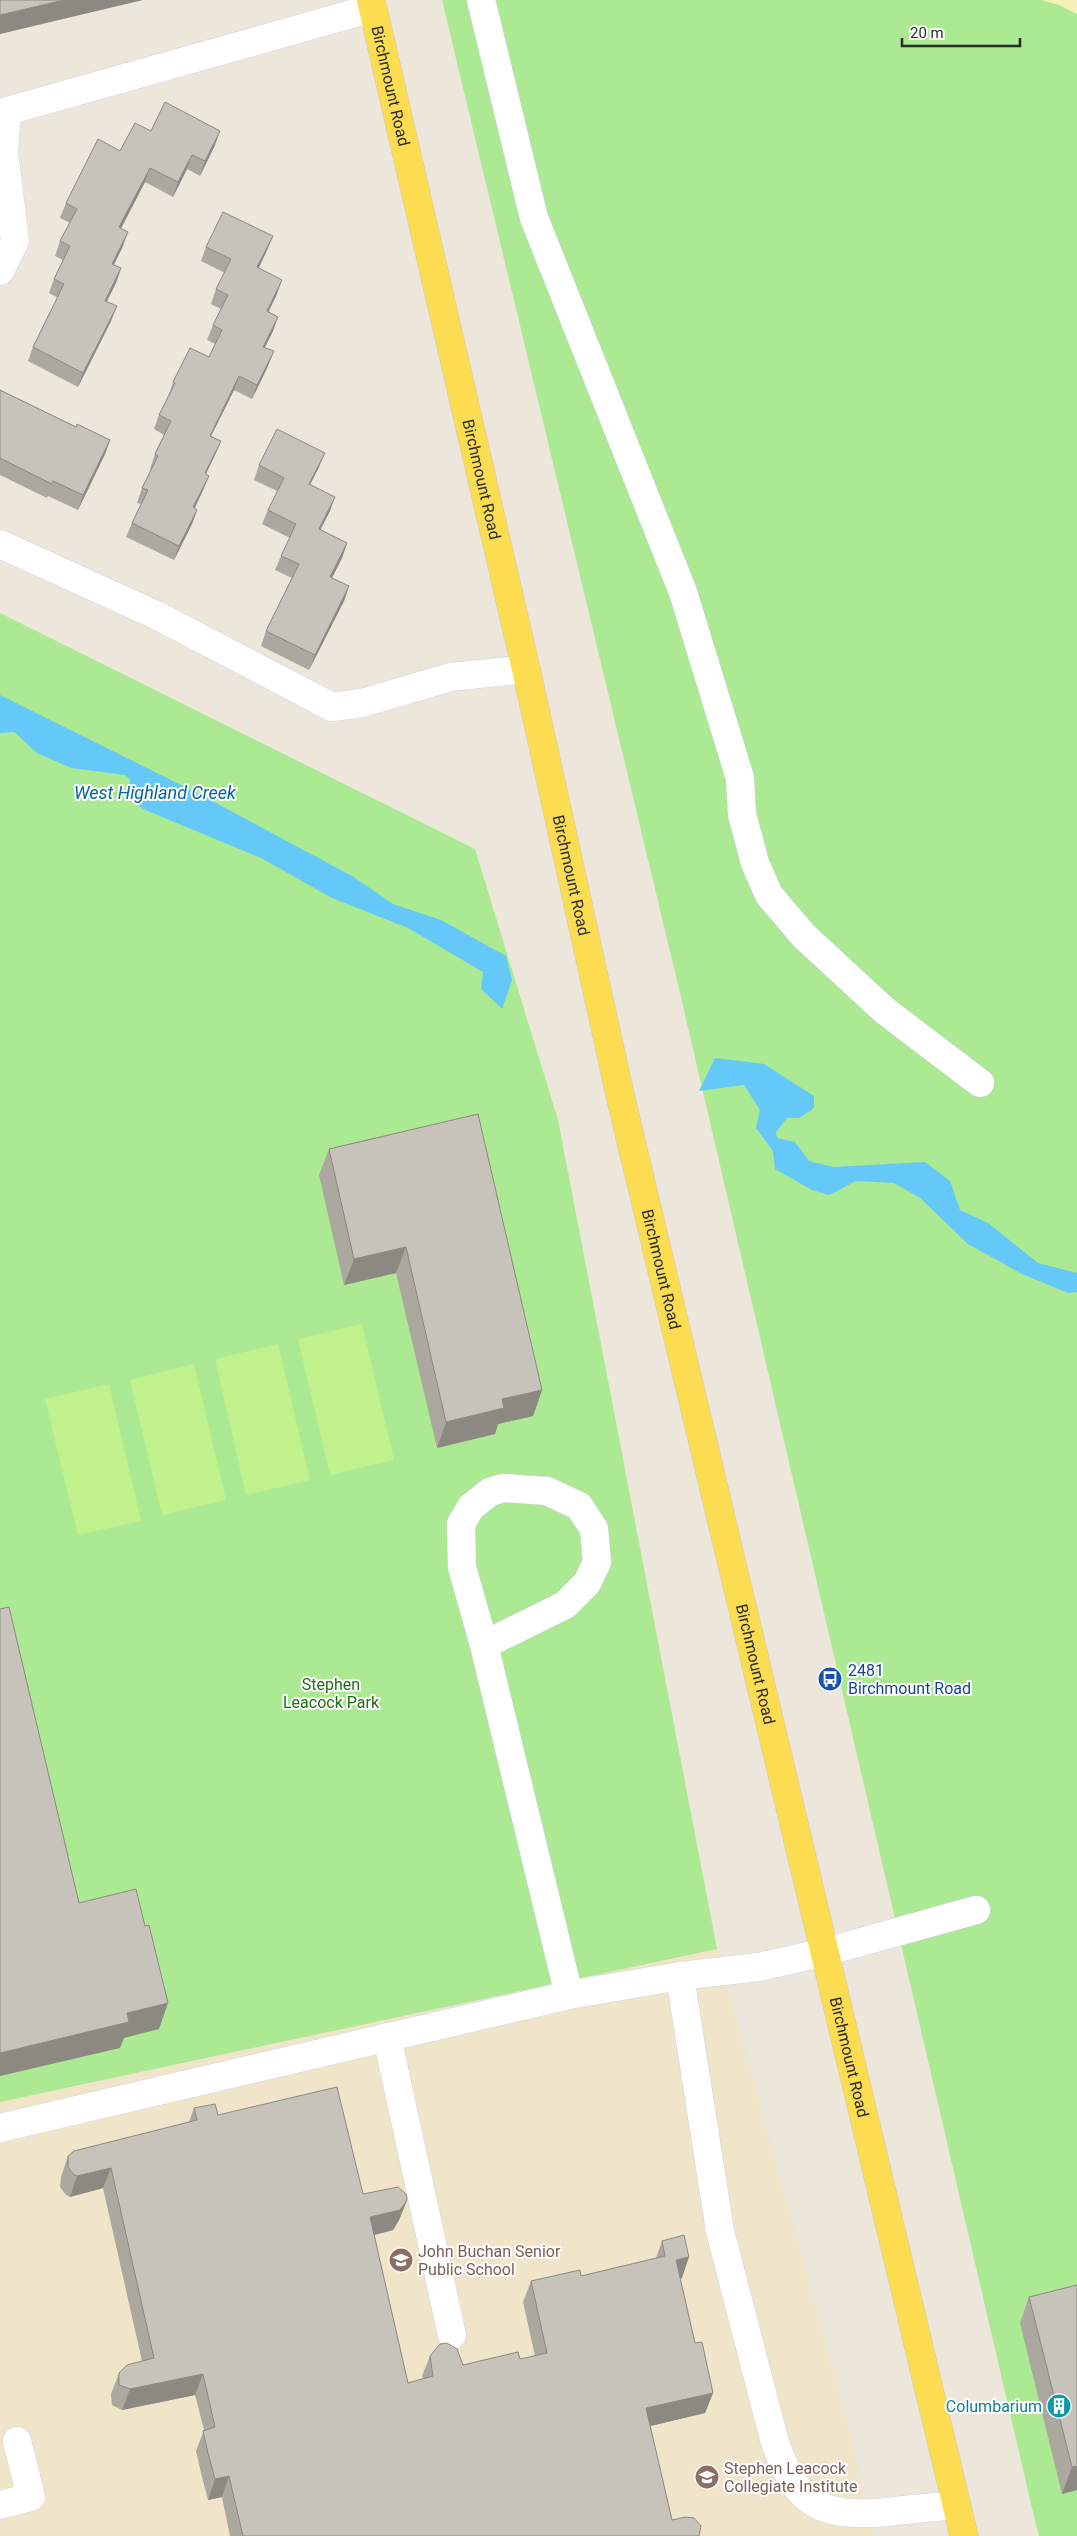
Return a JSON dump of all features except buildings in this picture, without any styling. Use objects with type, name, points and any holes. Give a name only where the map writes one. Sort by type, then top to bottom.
[{"type":"main road","name":"Birchmount Road","points":[[372,4],[526,669],[621,1099],[964,2536]]},
{"type":"lane","points":[[481,0],[534,218],[684,592],[740,778],[742,814],[754,863],[769,895],[804,936],[884,1010],[980,1083]]},
{"type":"lane","points":[[0,271],[15,241],[4,152],[7,111],[372,4]]},
{"type":"lane","points":[[0,544],[158,616],[332,707],[362,703],[451,677],[526,669]]},
{"type":"lane","points":[[484,1645],[565,1605],[586,1583],[597,1562],[594,1529],[579,1506],[547,1491],[503,1488],[490,1492],[471,1508],[461,1524],[462,1567],[484,1645],[569,1995]]},
{"type":"lane","points":[[0,2128],[569,1995],[680,1976],[759,1967],[825,1952],[976,1910]]},
{"type":"lane","points":[[680,1976],[720,2231],[774,2439],[784,2466],[795,2485],[806,2497],[817,2505],[833,2512],[858,2514],[956,2505]]},
{"type":"lane","points":[[387,2037],[452,2334]]},
{"type":"lane","points":[[0,2505],[31,2497],[17,2441]]},
{"type":"shaded area","name":"John Buchan Senior Public School","points":[[717,1949],[846,2419],[873,2536],[0,2536],[0,2102]]},
{"type":"green space","points":[[442,0],[1077,0],[1077,2536],[1039,2536],[1035,2521],[680,993]]},
{"type":"green space","name":"Stephen Leacock Park","points":[[0,613],[475,849],[558,1120],[717,1949],[0,2102]]},
{"type":"green space","points":[[362,1324],[394,1460],[330,1475],[298,1339]]},
{"type":"green space","points":[[278,1344],[310,1480],[246,1495],[215,1359]]},
{"type":"green space","points":[[194,1364],[226,1500],[162,1515],[130,1380]]},
{"type":"green space","points":[[109,1384],[141,1521],[78,1535],[45,1399]]},
{"type":"sand","points":[[1041,0],[1077,0],[1077,14],[1059,5]]},
{"type":"water","name":"West Highland Creek","points":[[0,695],[203,796],[352,876],[393,904],[441,920],[506,956],[512,980],[502,1009],[481,989],[483,972],[408,928],[332,898],[261,858],[143,809],[129,797],[130,779],[125,775],[71,768],[37,753],[14,732],[0,733]]},
{"type":"water","points":[[715,1058],[764,1064],[814,1096],[814,1108],[799,1118],[787,1118],[776,1132],[777,1138],[795,1142],[809,1161],[833,1167],[925,1162],[950,1181],[960,1210],[988,1223],[1038,1263],[1077,1273],[1077,1292],[1068,1293],[1022,1274],[968,1244],[920,1198],[894,1183],[856,1181],[829,1195],[812,1190],[775,1169],[773,1151],[756,1128],[760,1110],[744,1085],[699,1091]]},
{"type":"place","name":"2481 Birchmount Road","points":[[830,1679]]},
{"type":"place","name":"John Buchan Senior Public School","points":[[401,2260]]},
{"type":"place","name":"Columbarium","points":[[1059,2406]]},
{"type":"place","name":"Stephen Leacock Collegiate Institute","points":[[707,2477]]}]
